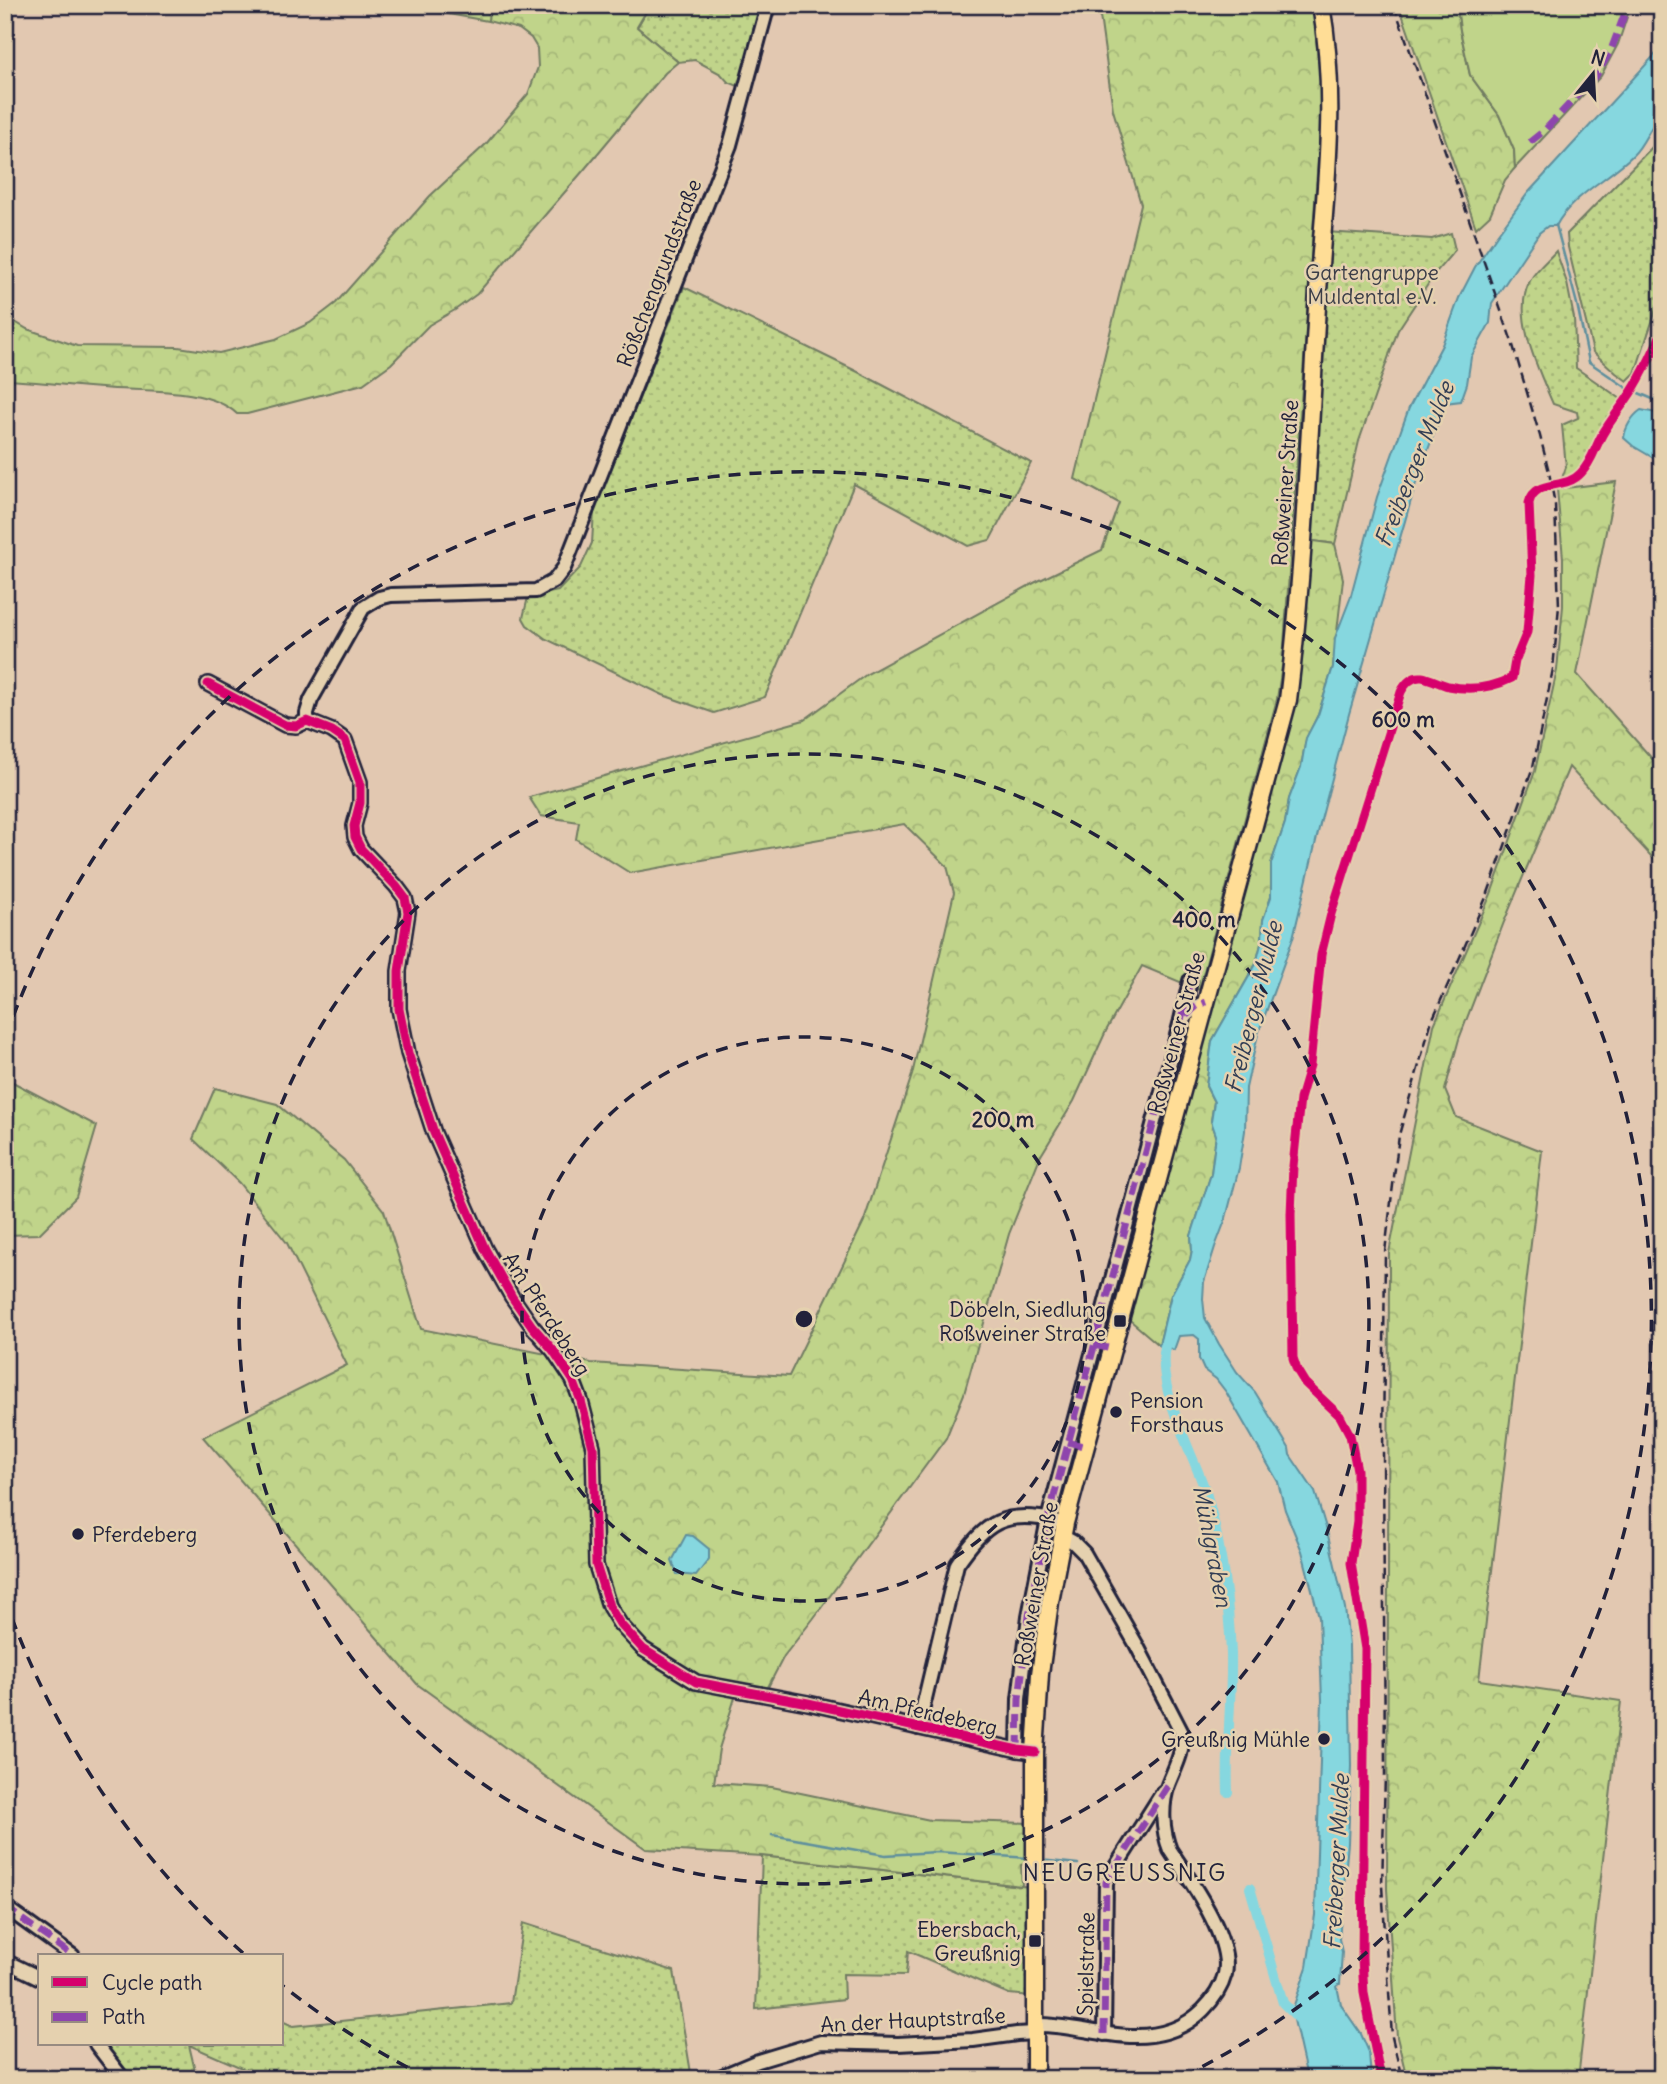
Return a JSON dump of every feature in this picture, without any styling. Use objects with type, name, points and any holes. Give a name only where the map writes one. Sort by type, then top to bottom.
[{"type":"main road","name":"Roßweiner Straße","points":[[1035,2079],[1035,1752],[1040,1674],[1050,1602],[1064,1530],[1283,722],[1293,659],[1326,178],[1330,73],[1321,5]]},
{"type":"street","name":"Rößchengrundstraße","points":[[307,721],[311,700],[354,622],[370,602],[391,595],[536,591],[554,581],[564,568],[730,145],[768,5]]},
{"type":"street","points":[[208,684],[285,725],[296,726],[307,721]]},
{"type":"street","name":"Am Pferdeberg","points":[[307,721],[332,731],[345,740],[360,782],[355,837],[361,849],[405,898],[408,912],[399,971],[400,1009],[408,1054],[434,1133],[485,1250],[512,1297],[573,1380],[582,1401],[593,1447],[596,1565],[609,1606],[620,1625],[643,1649],[696,1682],[1035,1752]]},
{"type":"street","points":[[1018,1750],[1019,1699],[1029,1616],[1048,1519],[1190,981]]},
{"type":"street","points":[[1180,1024],[1187,1014],[1206,1002]]},
{"type":"street","points":[[1094,1345],[1112,1349]]},
{"type":"street","points":[[1068,1442],[1086,1447]]},
{"type":"street","points":[[918,1728],[957,1564],[969,1547],[997,1523],[1008,1518],[1027,1516],[1048,1519],[1064,1530],[1084,1553],[1136,1644],[1182,1733],[1183,1743],[1178,1761],[1167,1786]]},
{"type":"street","name":"Spielstraße","points":[[1104,2034],[1106,1882],[1167,1786]]},
{"type":"street","name":"An der Hauptstraße","points":[[715,2079],[758,2061],[821,2042],[923,2043],[973,2040],[1035,2029],[1130,2036],[1173,2031],[1193,2020],[1216,1997],[1225,1973],[1215,1923],[1170,1850],[1165,1837],[1164,1802],[1167,1786]]},
{"type":"street","points":[[5,1907],[70,1954]]},
{"type":"street","points":[[5,1961],[38,1977]]},
{"type":"street","points":[[98,2046],[123,2079]]},
{"type":"green space","points":[[411,5],[490,5],[488,21],[415,8]]},
{"type":"green space","points":[[490,5],[650,5],[637,27],[678,62],[665,73],[477,294],[429,325],[391,364],[363,384],[247,414],[237,414],[209,399],[173,392],[5,380],[5,316],[27,329],[77,346],[178,347],[219,353],[276,339],[310,323],[336,303],[430,196],[486,144],[528,94],[538,67],[537,48],[531,38],[519,29],[488,21]]},
{"type":"green space","points":[[650,5],[765,5],[743,88],[728,82],[721,74],[695,60],[678,62],[637,27]]},
{"type":"green space","points":[[1092,5],[1313,5],[1322,102],[1283,660],[1277,699],[1199,990],[1142,966],[1106,1031],[1074,1101],[1040,1157],[1009,1234],[964,1394],[946,1438],[784,1656],[766,1691],[737,1691],[719,1749],[714,1783],[772,1787],[930,1820],[1030,1823],[1030,1863],[1021,1865],[1022,1886],[762,1856],[646,1849],[417,1684],[203,1437],[347,1365],[287,1243],[239,1183],[193,1139],[215,1088],[277,1104],[344,1160],[384,1211],[421,1329],[591,1363],[789,1376],[864,1221],[912,1075],[954,893],[947,866],[904,824],[630,873],[576,839],[579,822],[541,816],[529,797],[804,720],[867,674],[1034,583],[1102,550],[1119,503],[1075,479],[1141,204],[1113,110],[1100,16]]},
{"type":"green space","points":[[1399,5],[1457,5],[1470,75],[1499,115],[1514,150],[1515,168],[1505,180],[1490,215],[1476,228]]},
{"type":"green space","points":[[1457,5],[1631,5],[1618,44],[1601,76],[1515,168],[1514,150],[1499,115],[1470,75]]},
{"type":"green space","points":[[1662,137],[1662,292],[1635,373],[1627,381],[1593,352],[1567,234]]},
{"type":"green space","name":"Gartengruppe Muldental e.V.","points":[[1326,232],[1432,239],[1451,233],[1455,250],[1436,272],[1398,330],[1359,441],[1335,544],[1306,540]]},
{"type":"green space","points":[[1556,251],[1567,283],[1574,318],[1576,368],[1621,399],[1604,423],[1580,469],[1561,481],[1566,467],[1562,425],[1578,418],[1577,412],[1553,404],[1529,342],[1524,308],[1525,293],[1531,279]]},
{"type":"green space","points":[[684,287],[858,372],[1031,463],[990,540],[968,546],[854,484],[765,697],[714,713],[663,695],[546,639],[527,625],[523,618],[528,597],[558,591],[581,567],[592,543],[594,511]]},
{"type":"green space","points":[[1616,482],[1577,674],[1662,770],[1662,868],[1569,767],[1504,922],[1459,1039],[1445,1090],[1456,1117],[1542,1151],[1479,1680],[1621,1701],[1578,2079],[1407,2079],[1397,2037],[1387,1889],[1389,1253],[1434,1025],[1491,894],[1535,771],[1557,670],[1563,606],[1563,558],[1557,489]]},
{"type":"green space","points":[[1306,540],[1335,544],[1343,579],[1333,667],[1318,715],[1306,739],[1301,767],[1271,864],[1271,897],[1263,920],[1262,940],[1256,964],[1212,1041],[1206,1086],[1214,1102],[1211,1121],[1216,1135],[1211,1174],[1191,1236],[1190,1260],[1171,1295],[1159,1345],[1125,1316],[1267,798]]},
{"type":"green space","points":[[5,1078],[97,1126],[76,1197],[39,1234],[5,1235]]},
{"type":"green space","points":[[762,1856],[1030,1887],[1030,1996],[1009,1994],[908,1951],[906,1975],[843,1974],[844,1999],[756,2009]]},
{"type":"green space","points":[[523,1923],[674,1971],[692,2079],[267,2079],[191,2046],[284,2046],[284,2022],[293,2026],[511,2003]]},
{"type":"green space","points":[[102,2046],[189,2046],[197,2079],[132,2079]]},
{"type":"water","name":"Freiberger Mulde","points":[[1662,47],[1662,114],[1633,155],[1572,205],[1556,226],[1548,226],[1539,233],[1492,303],[1490,323],[1471,357],[1461,401],[1445,403],[1416,483],[1349,714],[1293,938],[1258,1034],[1246,1088],[1245,1131],[1239,1168],[1226,1218],[1204,1282],[1205,1318],[1237,1372],[1255,1392],[1289,1448],[1290,1455],[1315,1492],[1345,1608],[1349,1646],[1351,1766],[1348,1843],[1339,1939],[1342,1952],[1340,1984],[1337,1986],[1341,2005],[1361,2034],[1369,2052],[1371,2079],[1310,2079],[1305,2069],[1292,2011],[1307,1967],[1315,1915],[1322,1700],[1319,1617],[1302,1551],[1285,1510],[1278,1482],[1226,1392],[1216,1379],[1204,1370],[1199,1359],[1199,1339],[1194,1335],[1179,1336],[1174,1350],[1159,1345],[1171,1295],[1190,1260],[1191,1236],[1211,1174],[1216,1135],[1211,1121],[1214,1102],[1206,1086],[1212,1041],[1256,964],[1262,940],[1263,920],[1271,897],[1271,864],[1301,767],[1306,738],[1318,715],[1333,667],[1335,638],[1350,599],[1377,497],[1409,408],[1442,345],[1459,298],[1475,267],[1497,235],[1528,193]]},
{"type":"water","points":[[1641,410],[1662,414],[1662,463],[1624,438],[1630,422]]},
{"type":"water","points":[[686,1535],[693,1536],[709,1549],[709,1559],[696,1576],[677,1574],[672,1561]]},
{"type":"waterway","points":[[1556,225],[1589,362],[1627,388],[1662,403]]},
{"type":"waterway","name":"Mühlgraben","points":[[1169,1334],[1164,1352],[1168,1393],[1207,1496],[1226,1594],[1231,1654],[1228,1792]]},
{"type":"waterway","points":[[772,1835],[885,1855],[937,1852],[1029,1858]]},
{"type":"waterway","points":[[1040,1860],[1078,1864]]},
{"type":"waterway","name":"Mühlgraben","points":[[1250,1888],[1283,2003],[1299,2019]]},
{"type":"waterway","points":[[822,2079],[835,2074],[847,2079]]},
{"type":"railway","points":[[1394,5],[1512,342],[1540,436],[1555,505],[1559,606],[1553,669],[1533,767],[1488,893],[1431,1023],[1399,1135],[1385,1252],[1385,1774],[1382,1886],[1392,2037],[1402,2079]]},
{"type":"marked path","points":[[1530,142],[1546,129],[1597,74],[1611,50],[1628,5]]},
{"type":"marked path","points":[[1181,1020],[1190,981]]},
{"type":"marked path","points":[[1018,1750],[1019,1699],[1029,1616],[1048,1519],[1180,1024],[1191,1011],[1206,1002]]},
{"type":"marked path","points":[[1094,1345],[1112,1349]]},
{"type":"marked path","points":[[1068,1442],[1086,1447]]},
{"type":"marked path","points":[[1104,2034],[1106,1882],[1168,1786]]},
{"type":"marked path","points":[[5,1907],[70,1954]]},
{"type":"cycle path","points":[[1381,2079],[1364,1993],[1362,1959],[1365,1649],[1351,1563],[1357,1522],[1357,1470],[1350,1435],[1340,1416],[1305,1383],[1293,1358],[1293,1166],[1300,1099],[1310,1065],[1321,955],[1331,914],[1401,692],[1409,681],[1418,677],[1465,688],[1489,686],[1512,678],[1515,661],[1527,632],[1532,575],[1529,503],[1532,495],[1544,487],[1567,482],[1584,469],[1602,435],[1638,381],[1662,332]]},
{"type":"cycle path","points":[[208,684],[285,725],[296,726],[307,721],[332,731],[345,740],[360,782],[355,837],[361,849],[405,898],[408,912],[399,971],[399,1009],[408,1053],[434,1133],[485,1249],[512,1297],[573,1380],[581,1401],[593,1447],[596,1565],[609,1606],[620,1624],[643,1649],[696,1682],[1035,1752]]},
{"type":"place","name":"Döbeln, Siedlung Roßweiner Straße","points":[[1120,1321]]},
{"type":"place","name":"Pension Forsthaus","points":[[1116,1412]]},
{"type":"place","name":"Pferdeberg","points":[[78,1534]]},
{"type":"place","name":"Greußnig Mühle","points":[[1324,1739]]},
{"type":"place","name":"Ebersbach, Greußnig","points":[[1035,1941]]},
{"type":"district","name":"NEUGREUSSNIG","points":[[1125,1872]]}]
